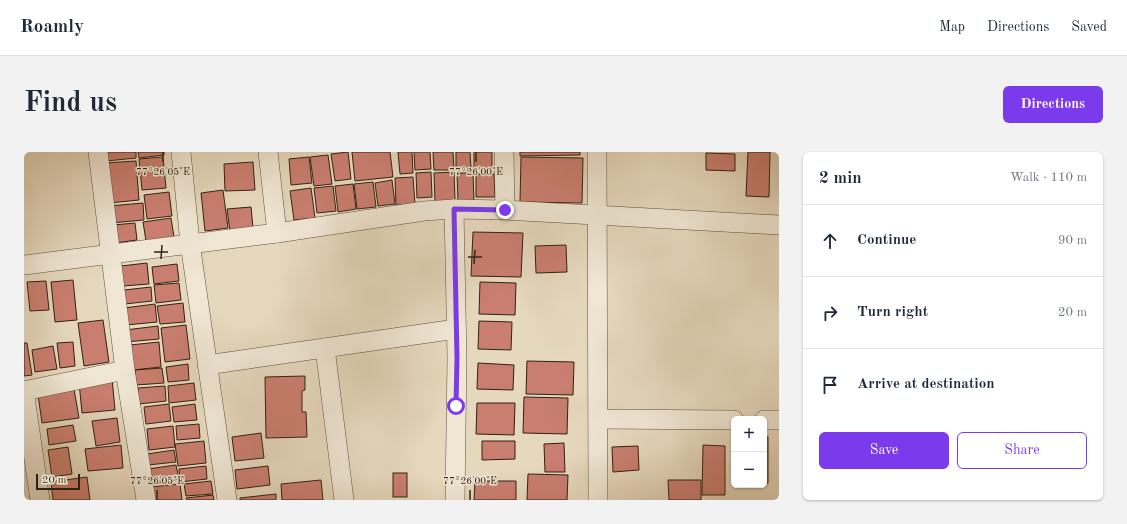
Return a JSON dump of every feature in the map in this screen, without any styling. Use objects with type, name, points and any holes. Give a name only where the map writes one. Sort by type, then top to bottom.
[{"type":"street","points":[[98,152],[125,370],[146,500]]},
{"type":"street","points":[[181,152],[190,243],[227,500]]},
{"type":"street","points":[[268,152],[277,233]]},
{"type":"street","points":[[504,152],[505,210]]},
{"type":"street","points":[[597,152],[598,500]]},
{"type":"street","points":[[24,265],[277,233],[424,211],[454,209],[505,210],[779,225]]},
{"type":"street","points":[[454,209],[456,329],[455,500]]},
{"type":"street","points":[[207,365],[456,329]]},
{"type":"street","points":[[325,348],[344,500]]},
{"type":"street","points":[[40,500],[24,391],[125,370]]},
{"type":"street","points":[[598,420],[731,420]]},
{"type":"street","points":[[767,420],[779,420]]},
{"type":"building","points":[[105,152],[136,152],[136,158],[106,161]]},
{"type":"building","points":[[138,152],[164,152],[164,155],[139,158]]},
{"type":"building","points":[[348,152],[351,179],[335,181],[331,154]]},
{"type":"building","points":[[352,152],[390,152],[393,177],[355,181]]},
{"type":"building","points":[[398,152],[412,152],[413,173],[400,174]]},
{"type":"building","points":[[414,152],[430,152],[431,169],[415,170]]},
{"type":"building","points":[[433,152],[453,152],[454,170],[434,170]]},
{"type":"building","points":[[456,152],[470,152],[471,169],[456,169]]},
{"type":"building","points":[[474,152],[492,152],[492,169],[474,169]]},
{"type":"building","points":[[520,152],[580,152],[580,155],[520,156]]},
{"type":"building","points":[[748,152],[770,152],[769,197],[746,196]]},
{"type":"building","points":[[706,153],[735,154],[735,171],[706,170]]},
{"type":"building","points":[[328,155],[332,184],[314,186],[310,157]]},
{"type":"building","points":[[163,157],[166,188],[142,190],[139,159]]},
{"type":"building","points":[[309,157],[312,183],[291,185],[289,159]]},
{"type":"building","points":[[521,157],[583,158],[582,203],[520,202]]},
{"type":"building","points":[[136,161],[139,200],[109,203],[105,163]]},
{"type":"building","points":[[253,162],[255,190],[225,191],[224,164]]},
{"type":"building","points":[[431,172],[432,197],[417,198],[416,173]]},
{"type":"building","points":[[454,172],[455,200],[435,201],[434,173]]},
{"type":"building","points":[[457,173],[473,173],[474,201],[458,201]]},
{"type":"building","points":[[476,174],[494,174],[495,197],[476,197]]},
{"type":"building","points":[[413,177],[415,204],[396,205],[395,178]]},
{"type":"building","points":[[392,180],[395,204],[378,206],[375,183]]},
{"type":"building","points":[[373,182],[376,207],[357,209],[354,184]]},
{"type":"building","points":[[353,184],[356,209],[338,212],[335,186]]},
{"type":"building","points":[[333,186],[336,211],[317,213],[314,188]]},
{"type":"building","points":[[311,188],[315,218],[294,220],[290,191]]},
{"type":"building","points":[[223,190],[228,228],[205,231],[201,193]]},
{"type":"building","points":[[169,192],[172,216],[147,219],[144,195]]},
{"type":"building","points":[[143,203],[144,220],[111,223],[109,206]]},
{"type":"building","points":[[251,207],[253,228],[230,231],[227,209]]},
{"type":"building","points":[[171,218],[174,237],[146,241],[143,222]]},
{"type":"building","points":[[135,223],[137,240],[115,243],[113,225]]},
{"type":"building","points":[[473,232],[523,233],[521,277],[471,276]]},
{"type":"building","points":[[566,245],[567,272],[536,273],[535,246]]},
{"type":"building","points":[[147,263],[149,284],[123,286],[121,266]]},
{"type":"building","points":[[177,264],[179,281],[154,284],[152,267]]},
{"type":"building","points":[[73,280],[77,320],[55,322],[51,282]]},
{"type":"building","points":[[46,281],[49,310],[30,311],[27,282]]},
{"type":"building","points":[[480,282],[516,283],[515,315],[479,314]]},
{"type":"building","points":[[179,283],[181,300],[156,303],[154,285]]},
{"type":"building","points":[[151,287],[152,301],[125,304],[124,290]]},
{"type":"building","points":[[183,303],[185,322],[160,324],[157,306]]},
{"type":"building","points":[[155,304],[157,322],[126,325],[124,308]]},
{"type":"building","points":[[103,320],[109,362],[84,366],[78,323]]},
{"type":"building","points":[[479,321],[512,322],[511,350],[478,349]]},
{"type":"building","points":[[186,325],[190,359],[165,362],[161,328]]},
{"type":"building","points":[[158,326],[159,339],[126,342],[125,330]]},
{"type":"building","points":[[73,342],[75,366],[60,368],[57,343]]},
{"type":"building","points":[[159,342],[161,367],[133,370],[130,345]]},
{"type":"building","points":[[24,343],[27,343],[32,375],[24,376]]},
{"type":"building","points":[[53,346],[57,369],[35,372],[32,350]]},
{"type":"building","points":[[527,361],[574,362],[573,395],[526,394]]},
{"type":"building","points":[[478,363],[514,365],[513,390],[477,389]]},
{"type":"building","points":[[188,364],[189,380],[168,382],[166,367]]},
{"type":"building","points":[[162,368],[164,383],[136,385],[135,370]]},
{"type":"building","points":[[305,376],[305,390],[302,391],[302,412],[306,412],[307,437],[266,438],[265,377]]},
{"type":"building","points":[[112,378],[115,410],[82,413],[79,382]]},
{"type":"building","points":[[194,383],[196,400],[169,403],[168,386]]},
{"type":"building","points":[[165,386],[166,401],[139,404],[138,388]]},
{"type":"building","points":[[74,389],[79,418],[42,423],[38,395]]},
{"type":"building","points":[[524,397],[568,398],[567,434],[523,433]]},
{"type":"building","points":[[477,403],[515,403],[514,435],[476,434]]},
{"type":"building","points":[[169,404],[171,421],[146,424],[144,407]]},
{"type":"building","points":[[195,404],[197,420],[174,422],[172,407]]},
{"type":"building","points":[[117,418],[120,442],[96,446],[92,421]]},
{"type":"building","points":[[199,424],[200,438],[177,440],[176,426]]},
{"type":"building","points":[[73,425],[76,441],[49,445],[47,429]]},
{"type":"building","points":[[173,426],[175,447],[149,450],[147,429]]},
{"type":"building","points":[[261,433],[264,458],[235,461],[232,437]]},
{"type":"building","points":[[767,437],[768,437],[767,483]]},
{"type":"building","points":[[204,441],[206,463],[178,466],[175,444]]},
{"type":"building","points":[[482,441],[515,441],[515,459],[482,460]]},
{"type":"building","points":[[564,443],[565,472],[545,472],[544,444]]},
{"type":"building","points":[[121,445],[123,468],[88,471],[85,449]]},
{"type":"building","points":[[703,445],[725,446],[725,495],[702,495]]},
{"type":"building","points":[[638,446],[639,470],[613,472],[612,447]]},
{"type":"building","points":[[68,447],[72,474],[52,477],[48,450]]},
{"type":"building","points":[[174,450],[176,462],[148,465],[147,454]]},
{"type":"building","points":[[176,465],[179,479],[151,484],[148,469]]},
{"type":"building","points":[[206,466],[207,479],[180,482],[179,469]]},
{"type":"building","points":[[268,466],[270,485],[237,489],[235,470]]},
{"type":"building","points":[[393,473],[407,473],[407,497],[393,497]]},
{"type":"building","points":[[528,474],[568,475],[567,500],[527,500]]},
{"type":"building","points":[[87,477],[90,500],[53,500],[51,482]]},
{"type":"building","points":[[321,480],[323,500],[282,500],[281,484]]},
{"type":"building","points":[[668,480],[701,480],[701,500],[669,500]]},
{"type":"building","points":[[211,481],[213,494],[186,496],[184,484]]},
{"type":"building","points":[[475,481],[516,481],[516,500],[474,500]]},
{"type":"building","points":[[180,484],[182,500],[154,500],[152,487]]},
{"type":"building","points":[[276,494],[276,500],[240,500],[240,498]]},
{"type":"building","points":[[213,495],[214,500],[187,500],[186,498]]},
{"type":"route","points":[[456,406],[457,358],[454,209],[505,210]]}]
